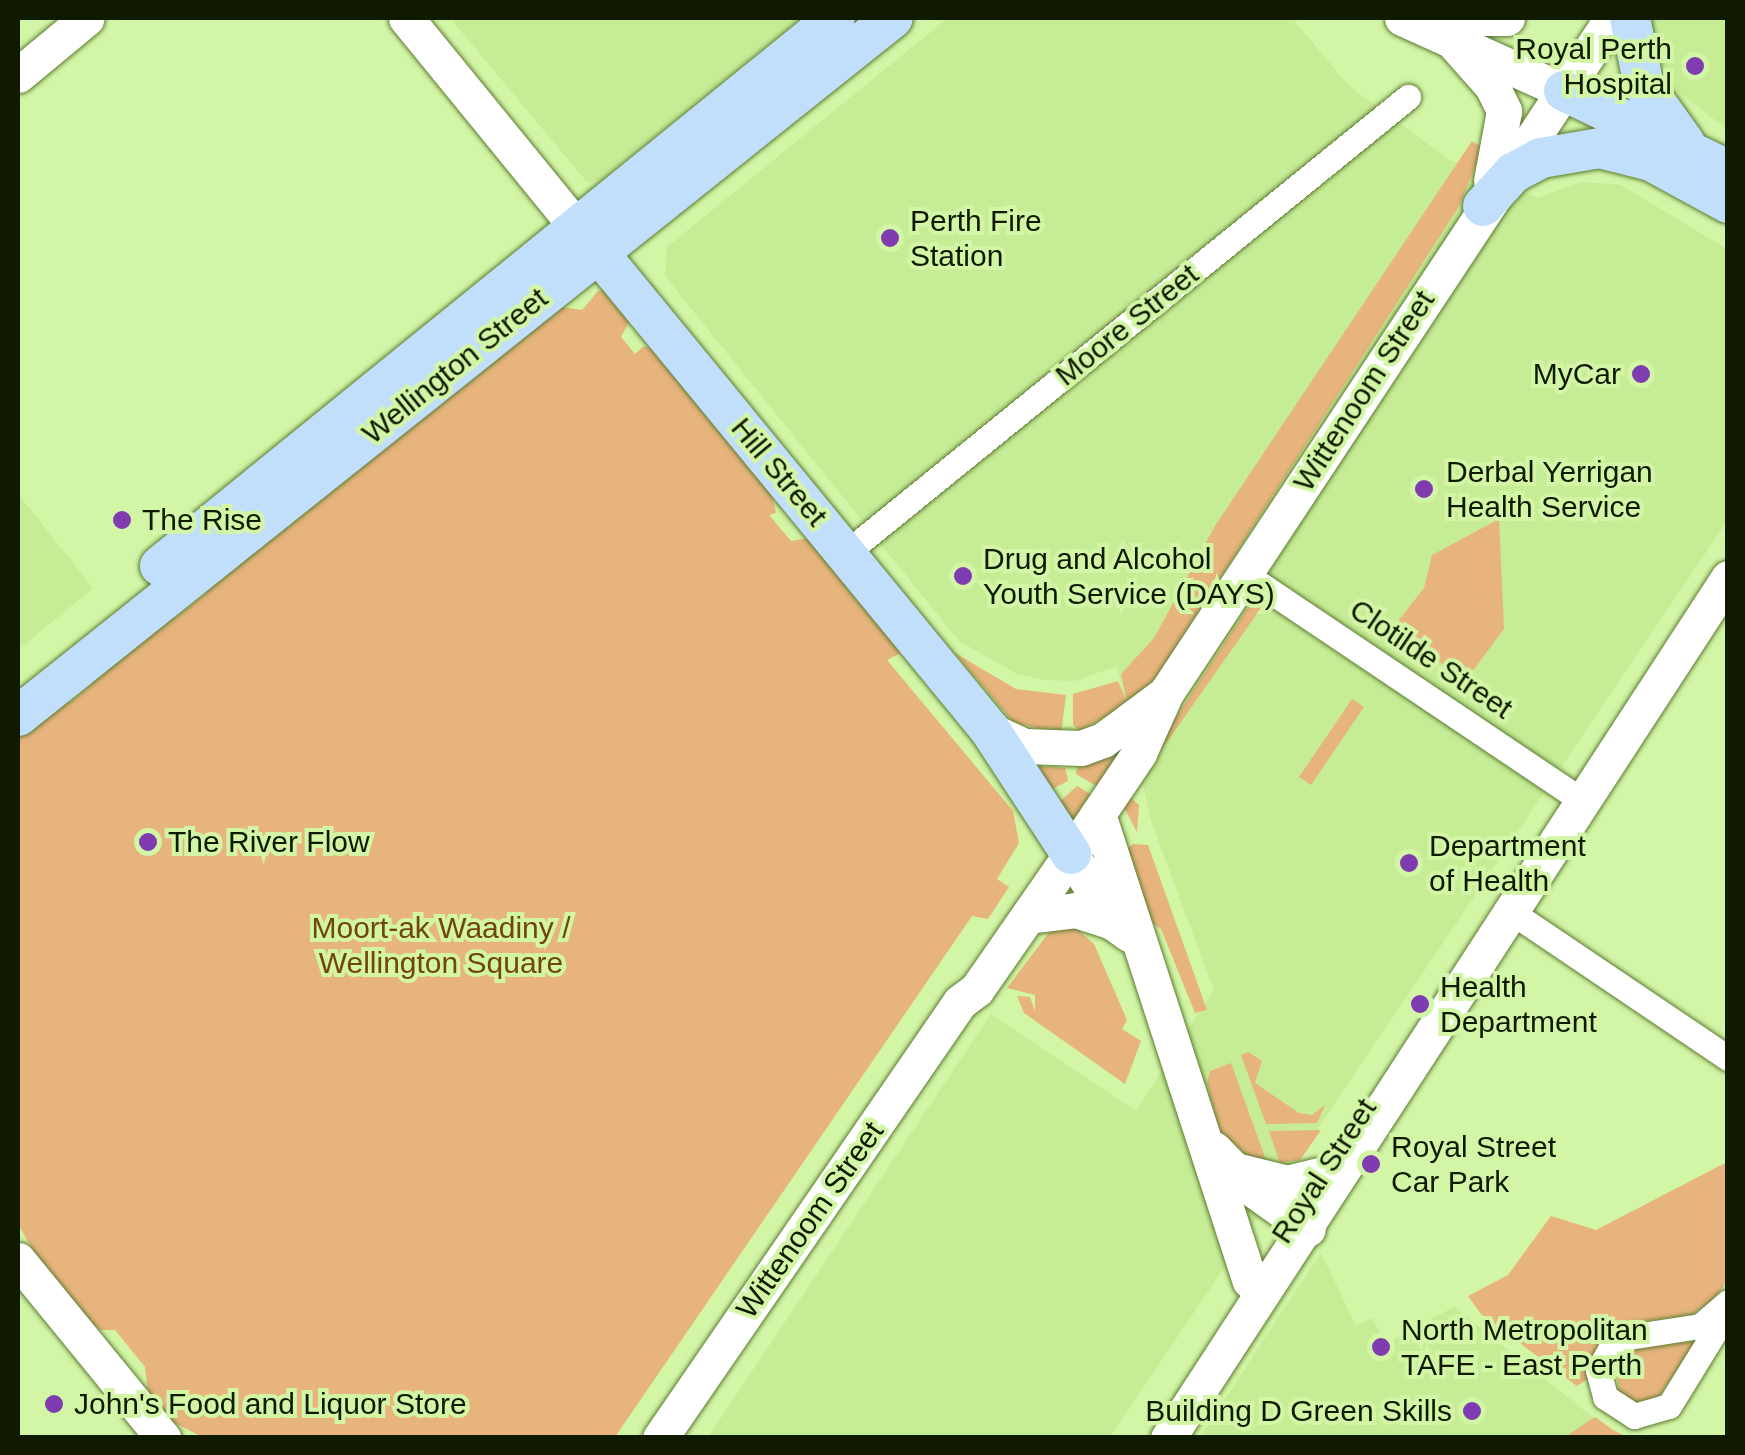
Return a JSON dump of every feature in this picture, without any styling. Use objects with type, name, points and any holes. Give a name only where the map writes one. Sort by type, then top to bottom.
[{"type":"main road","points":[[18,75],[88,18]]},
{"type":"main road","name":"Hill Street","points":[[406,18],[990,730],[1123,929]]},
{"type":"main road","name":"Wellington Street","points":[[18,716],[587,239],[836,18]]},
{"type":"main road","name":"Wellington Street","points":[[18,682],[587,239],[892,18]]},
{"type":"main road","points":[[1402,18],[1443,29],[1728,170]]},
{"type":"main road","points":[[1443,29],[1507,18]]},
{"type":"main road","points":[[1564,90],[1612,18]]},
{"type":"main road","points":[[1630,18],[1644,86],[1689,148]]},
{"type":"main road","points":[[1443,29],[1492,86],[1504,110],[1502,145],[1483,206]]},
{"type":"main road","name":"Wittenoom Street","points":[[660,1438],[960,1002],[1072,854],[1139,753],[1166,693],[1483,206],[1564,90]]},
{"type":"main road","points":[[1483,206],[1513,173],[1541,158],[1600,148],[1652,161],[1728,203]]},
{"type":"main road","name":"Royal Street","points":[[1168,1438],[1294,1233],[1490,947],[1507,909],[1728,578]]},
{"type":"main road","name":"Wittenoom Street","points":[[990,730],[1026,746],[1081,748],[1103,740],[1166,693]]},
{"type":"main road","name":"Wittenoom Street","points":[[960,1002],[960,982],[1040,857],[1046,832],[1040,807]]},
{"type":"main road","name":"Hill Street","points":[[1098,814],[1123,929],[1222,1168],[1250,1281]]},
{"type":"main road","name":"Royal Street","points":[[1146,1438],[1250,1281],[1294,1233],[1320,1175],[1472,945],[1507,909]]},
{"type":"main road","points":[[1028,916],[1076,910],[1123,929]]},
{"type":"main road","points":[[1222,1168],[1280,1182],[1320,1175]]},
{"type":"main road","points":[[1222,1168],[1294,1233]]},
{"type":"main road","points":[[18,1260],[163,1438]]},
{"type":"street","name":"Moore Street","points":[[846,553],[1408,97]]},
{"type":"street","name":"Clotilde Street","points":[[1246,574],[1580,798]]},
{"type":"street","points":[[1507,909],[1728,1058]]},
{"type":"street","points":[[1728,1302],[1700,1326],[1636,1331],[1610,1344],[1598,1370],[1609,1403],[1642,1417],[1669,1406],[1728,1310]]},
{"type":"shaded area","points":[[450,18],[800,18],[600,180],[587,182]]},
{"type":"shaded area","points":[[948,18],[1292,18],[1349,86],[1448,159],[1538,198],[1581,182],[1621,185],[1727,249],[1727,521],[1110,1437],[708,1437],[991,1014],[1136,1111],[1214,990],[1151,821],[1117,666],[1074,681],[1044,680],[1017,674],[959,641],[665,276],[667,247]]},
{"type":"shaded area","name":"Royal Perth Hospital","points":[[1615,18],[1727,18],[1727,129],[1678,92],[1648,40]]},
{"type":"shaded area","points":[[18,494],[93,588],[18,650]]},
{"type":"shaded area","name":"North Metropolitan TAFE - East Perth","points":[[1321,1253],[1356,1326],[1372,1318],[1386,1343],[1454,1307],[1619,1438],[1199,1438]]},
{"type":"green space","points":[[1472,141],[1483,148],[1458,208],[1157,676],[1128,704],[1080,731],[1073,725],[1073,694],[1118,681],[1127,702],[1121,674],[1154,638],[1215,526]]},
{"type":"green space","name":"Moort-ak Waadiny / Wellington Square","points":[[614,288],[634,313],[621,337],[635,354],[644,346],[667,355],[769,481],[776,513],[769,515],[791,541],[815,537],[901,653],[887,660],[1013,811],[1019,843],[997,879],[1009,887],[988,919],[972,916],[615,1437],[202,1437],[173,1422],[148,1392],[145,1367],[115,1330],[100,1330],[54,1288],[18,1224],[18,730],[61,693],[69,703],[92,684],[97,667],[166,610],[175,618],[204,595],[265,525],[290,527],[287,509],[546,305],[582,310],[598,291]]},
{"type":"green space","points":[[1499,519],[1504,629],[1466,680],[1391,630],[1424,588],[1432,555]]},
{"type":"green space","points":[[1250,604],[1261,608],[1129,796],[1139,805],[1137,832],[1121,802]]},
{"type":"green space","points":[[955,653],[1016,689],[1066,695],[1061,734],[1013,722]]},
{"type":"green space","points":[[1352,699],[1364,707],[1311,785],[1299,777]]},
{"type":"green space","points":[[1129,748],[1098,787],[1076,774],[1077,767]]},
{"type":"green space","points":[[1035,766],[1065,768],[1068,781],[1052,789]]},
{"type":"green space","points":[[1077,786],[1094,796],[1078,828],[1058,803]]},
{"type":"green space","points":[[1133,844],[1148,845],[1207,1010],[1195,1013],[1161,929],[1150,922],[1119,855]]},
{"type":"green space","points":[[1053,927],[1075,927],[1094,944],[1127,1020],[1122,1029],[1141,1041],[1125,1084],[1024,1013],[1017,996],[1030,997],[1035,1011],[1035,995],[1007,988]]},
{"type":"green space","points":[[1248,1052],[1262,1061],[1255,1083],[1299,1113],[1312,1115],[1325,1105],[1317,1123],[1266,1124],[1241,1055]]},
{"type":"green space","points":[[1231,1063],[1270,1171],[1231,1148],[1219,1131],[1207,1083],[1210,1071]]},
{"type":"green space","points":[[1321,1130],[1300,1160],[1280,1163],[1269,1131]]},
{"type":"green space","points":[[1727,1162],[1727,1281],[1716,1298],[1690,1316],[1618,1324],[1599,1341],[1589,1378],[1577,1386],[1481,1314],[1468,1296],[1508,1275],[1551,1216],[1596,1230]]},
{"type":"green space","points":[[1688,1340],[1695,1343],[1658,1398],[1638,1405],[1620,1395],[1615,1362],[1628,1346]]},
{"type":"green space","points":[[1595,1417],[1613,1430],[1627,1437],[1565,1437]]},
{"type":"place","name":"Royal Perth Hospital","points":[[1695,66]]},
{"type":"place","name":"Perth Fire Station","points":[[890,238]]},
{"type":"place","name":"MyCar","points":[[1641,374]]},
{"type":"place","name":"Derbal Yerrigan Health Service","points":[[1424,489]]},
{"type":"place","name":"The Rise","points":[[122,520]]},
{"type":"place","name":"Drug and Alcohol Youth Service (DAYS)","points":[[963,576]]},
{"type":"place","name":"The River Flow","points":[[148,842]]},
{"type":"place","name":"Department of Health","points":[[1409,863]]},
{"type":"place","name":"Health Department","points":[[1420,1004]]},
{"type":"place","name":"Royal Street Car Park","points":[[1371,1164]]},
{"type":"place","name":"North Metropolitan TAFE - East Perth","points":[[1381,1347]]},
{"type":"place","name":"John's Food and Liquor Store","points":[[54,1404]]},
{"type":"place","name":"Building D Green Skills","points":[[1472,1411]]}]
